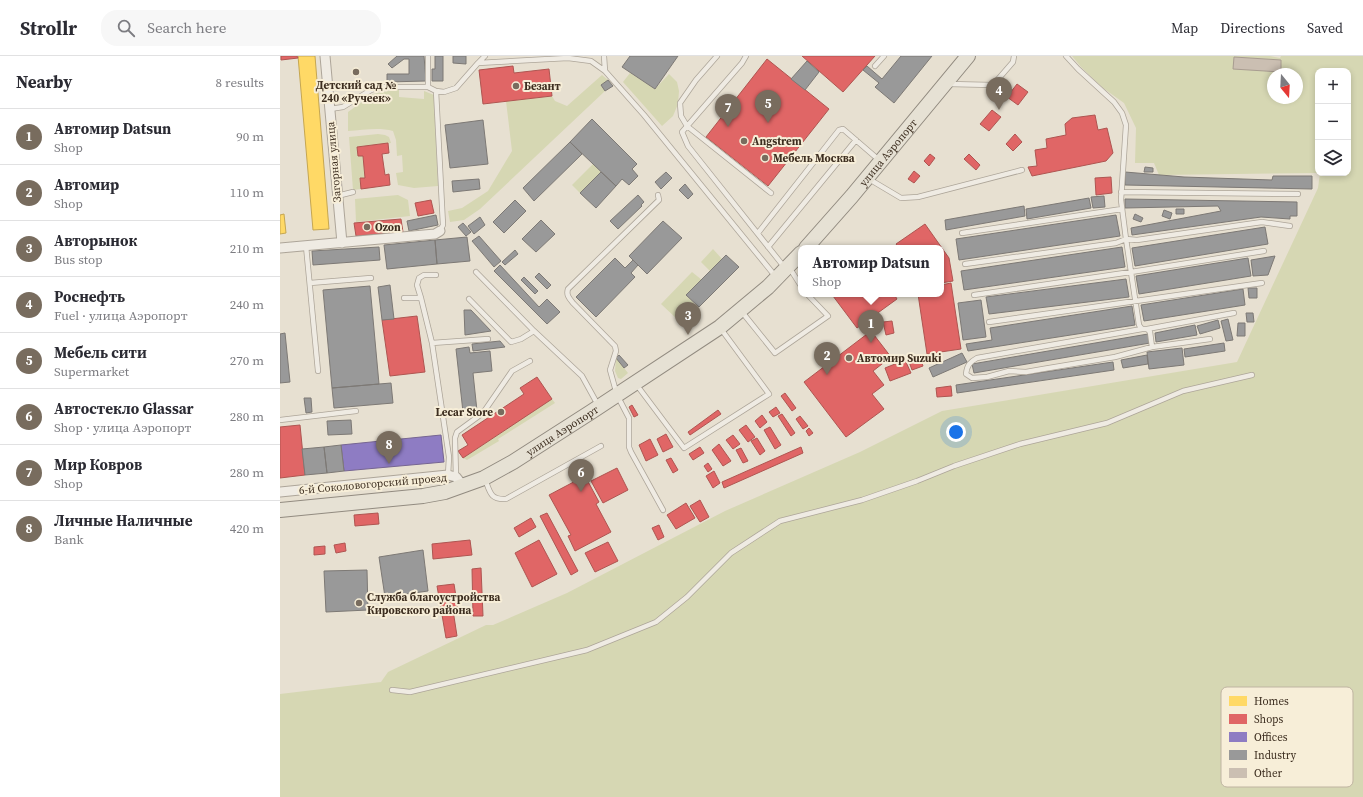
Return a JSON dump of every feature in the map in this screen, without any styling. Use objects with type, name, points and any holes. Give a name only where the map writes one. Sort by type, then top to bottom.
[{"type":"main road","name":"улица Аэропорт","points":[[811,245],[968,56]]},
{"type":"main road","name":"улица Аэропорт","points":[[280,510],[423,496],[445,492],[456,480],[484,478],[513,462],[599,407],[720,327],[784,271],[798,256]]},
{"type":"street","name":"Загорная улица","points":[[325,56],[342,243]]},
{"type":"street","points":[[280,248],[435,234],[440,231]]},
{"type":"street","name":"6-й Соколовогорский проезд","points":[[280,492],[456,480]]},
{"type":"lane","points":[[428,56],[428,87]]},
{"type":"lane","points":[[330,109],[343,107],[371,90],[380,87],[428,87],[436,92],[444,92],[456,88],[485,56]]},
{"type":"lane","points":[[604,56],[605,71]]},
{"type":"lane","points":[[717,56],[696,80],[680,103],[681,116],[686,126],[771,193]]},
{"type":"lane","points":[[746,56],[742,63],[682,132],[688,146],[758,233],[784,271]]},
{"type":"lane","points":[[875,66],[884,56]]},
{"type":"lane","points":[[945,84],[992,85],[1013,62],[1014,56]]},
{"type":"lane","points":[[1066,56],[1114,102],[1122,113],[1126,125],[1121,192],[1122,209],[1139,325],[1150,332],[1152,347]]},
{"type":"lane","points":[[478,63],[568,58],[591,61],[605,71],[784,271],[798,283]]},
{"type":"lane","points":[[436,92],[443,225],[440,231]]},
{"type":"lane","points":[[758,233],[839,130],[843,129],[881,161]]},
{"type":"lane","points":[[768,247],[856,140]]},
{"type":"lane","points":[[867,178],[901,198],[918,196],[1022,170]]},
{"type":"lane","points":[[337,196],[353,192]]},
{"type":"lane","points":[[1121,192],[1298,194]]},
{"type":"lane","points":[[658,195],[659,200],[568,289],[567,292],[573,303],[615,346],[616,351],[610,370],[617,395],[629,418],[629,446],[662,510]]},
{"type":"lane","points":[[962,233],[1122,209]]},
{"type":"lane","points":[[965,264],[1116,243],[1126,239],[1138,240],[1262,222],[1290,226]]},
{"type":"lane","points":[[306,246],[318,371]]},
{"type":"lane","points":[[974,295],[1264,251]]},
{"type":"lane","points":[[476,272],[582,376],[599,407]]},
{"type":"lane","points":[[436,275],[424,275],[419,278],[417,285],[432,343],[449,457],[456,480]]},
{"type":"lane","points":[[310,283],[371,278]]},
{"type":"lane","points":[[989,322],[1262,282]]},
{"type":"lane","points":[[740,310],[775,353],[828,316],[810,297]]},
{"type":"lane","points":[[404,298],[421,298]]},
{"type":"lane","points":[[469,299],[511,342],[521,339],[534,330]]},
{"type":"lane","points":[[1210,339],[1152,347],[1115,357],[1026,372],[1009,371],[987,377],[972,378],[966,374],[967,367],[970,362],[977,358],[1234,313]]},
{"type":"lane","points":[[635,383],[684,448],[769,394],[720,327]]},
{"type":"lane","points":[[432,343],[488,339]]},
{"type":"lane","points":[[456,480],[455,438],[457,432],[483,412],[512,371],[530,361]]},
{"type":"lane","points":[[392,690],[410,692],[587,650],[656,622],[687,597],[731,553],[780,521],[862,500],[917,481],[954,466],[1020,444],[1107,423],[1183,391],[1252,375]]},
{"type":"lane","points":[[280,420],[356,411]]},
{"type":"lane","points":[[484,478],[492,496],[498,500],[506,499],[601,446]]},
{"type":"green space","points":[[1072,56],[1270,56],[1280,58],[1281,56],[1363,56],[1363,797],[280,797],[280,694],[381,682],[388,672],[486,625],[493,625],[567,593],[725,511],[860,452],[942,411],[1237,362],[1318,188],[1320,176],[1351,176],[1351,68],[1315,68],[1315,173],[1159,175],[1154,163],[1135,163],[1136,128],[1124,103],[1103,88]]},
{"type":"green space","points":[[630,73],[655,89],[669,74],[677,82],[679,91],[678,104],[673,116],[662,126],[623,82]]},
{"type":"green space","points":[[602,75],[608,80],[601,85],[605,91],[480,209],[464,220],[450,222],[448,211],[462,208],[488,191],[512,151],[506,101],[552,96],[555,101],[567,106]]},
{"type":"green space","points":[[399,89],[399,97],[424,99],[424,91],[434,95],[438,186],[414,188],[398,185],[396,173],[403,172],[402,155],[397,156],[396,140],[393,131],[377,129],[348,131],[348,112],[373,94]]},
{"type":"green space","points":[[378,134],[389,137],[391,143],[357,147],[358,156],[363,156],[365,178],[360,178],[361,189],[353,190],[349,137]]},
{"type":"green space","points":[[593,164],[601,172],[580,193],[572,185]]},
{"type":"green space","points":[[398,195],[408,200],[410,216],[356,222],[355,199]]},
{"type":"green space","points":[[713,249],[722,259],[710,271],[701,262]]},
{"type":"green space","points":[[692,272],[702,280],[686,295],[694,303],[677,319],[661,304]]},
{"type":"green space","points":[[616,358],[628,373],[621,379],[618,378],[615,371]]},
{"type":"green space","points":[[552,399],[555,403],[498,439],[499,441],[467,460],[463,458]]},
{"type":"building: Homes","points":[[298,56],[315,56],[329,229],[313,230]]},
{"type":"building: Homes","points":[[284,214],[286,233],[280,234],[280,215]]},
{"type":"building: Shops","points":[[281,56],[297,56],[298,58],[281,60]]},
{"type":"building: Shops","points":[[802,56],[875,56],[843,92]]},
{"type":"building: Shops","points":[[767,59],[829,109],[768,186],[706,137]]},
{"type":"building: Shops","name":"Безант","points":[[513,66],[514,73],[549,69],[552,96],[483,104],[479,70]]},
{"type":"building: Shops","points":[[1017,84],[1028,92],[1018,105],[1007,97]]},
{"type":"building: Shops","points":[[992,110],[1001,117],[989,131],[980,124]]},
{"type":"building: Shops","points":[[1095,115],[1098,130],[1107,128],[1113,153],[1106,161],[1032,176],[1028,167],[1037,166],[1035,150],[1047,148],[1046,139],[1066,135],[1065,124],[1072,118]]},
{"type":"building: Shops","points":[[1015,134],[1022,142],[1013,151],[1006,144]]},
{"type":"building: Shops","points":[[388,143],[389,153],[382,154],[385,175],[389,174],[390,185],[361,189],[360,178],[365,178],[363,156],[358,156],[357,147]]},
{"type":"building: Shops","points":[[930,154],[935,158],[929,166],[924,161]]},
{"type":"building: Shops","points":[[969,154],[980,165],[976,170],[964,159]]},
{"type":"building: Shops","points":[[914,171],[920,176],[914,183],[908,179]]},
{"type":"building: Shops","points":[[1111,177],[1112,193],[1096,195],[1095,178]]},
{"type":"building: Shops","points":[[431,200],[434,213],[418,216],[415,203]]},
{"type":"building: Shops","points":[[401,219],[403,232],[356,236],[354,223]]},
{"type":"building: Shops","points":[[925,224],[940,245],[897,245],[896,244]]},
{"type":"building: Shops","points":[[944,251],[949,258],[953,281],[944,282]]},
{"type":"building: Shops","points":[[951,283],[961,349],[927,354],[918,297],[944,297],[944,284]]},
{"type":"building: Shops","points":[[834,297],[896,297],[897,299],[857,328]]},
{"type":"building: Shops","points":[[417,316],[425,372],[390,376],[382,320]]},
{"type":"building: Shops","points":[[892,321],[894,333],[886,335],[883,322]]},
{"type":"building: Shops","points":[[871,331],[891,357],[873,371],[884,385],[872,394],[884,409],[846,437],[804,382]]},
{"type":"building: Shops","points":[[919,355],[923,366],[912,370],[908,359]]},
{"type":"building: Shops","points":[[905,360],[911,373],[890,381],[885,368]]},
{"type":"building: Shops","points":[[537,377],[552,399],[463,458],[458,451],[468,445],[462,435],[524,394],[520,388]]},
{"type":"building: Shops","points":[[951,386],[952,396],[937,397],[936,388]]},
{"type":"building: Shops","points":[[785,393],[796,408],[792,411],[781,396]]},
{"type":"building: Shops","points":[[632,405],[638,415],[634,417],[629,407]]},
{"type":"building: Shops","points":[[776,407],[780,413],[773,417],[769,412]]},
{"type":"building: Shops","points":[[718,410],[721,414],[690,435],[688,432]]},
{"type":"building: Shops","points":[[782,414],[795,433],[791,436],[778,416]]},
{"type":"building: Shops","points":[[762,415],[767,422],[760,428],[755,421]]},
{"type":"building: Shops","points":[[800,416],[808,426],[803,429],[796,419]]},
{"type":"building: Shops","points":[[300,425],[305,475],[280,478],[280,427]]},
{"type":"building: Shops","points":[[746,425],[755,437],[748,442],[739,430]]},
{"type":"building: Shops","points":[[770,427],[781,445],[775,449],[764,430]]},
{"type":"building: Shops","points":[[809,428],[813,433],[809,436],[806,431]]},
{"type":"building: Shops","points":[[666,434],[673,447],[663,452],[657,439]]},
{"type":"building: Shops","points":[[733,435],[740,444],[733,449],[726,440]]},
{"type":"building: Shops","points":[[757,438],[765,451],[760,455],[751,441]]},
{"type":"building: Shops","points":[[650,439],[658,455],[646,461],[639,445]]},
{"type":"building: Shops","points":[[719,444],[731,461],[723,466],[712,450]]},
{"type":"building: Shops","points":[[700,447],[704,453],[693,460],[689,454]]},
{"type":"building: Shops","points":[[801,447],[803,453],[724,488],[722,482]]},
{"type":"building: Shops","points":[[741,448],[748,461],[743,463],[736,450]]},
{"type":"building: Shops","points":[[671,458],[678,470],[673,473],[666,460]]},
{"type":"building: Shops","points":[[708,463],[712,469],[708,472],[704,466]]},
{"type":"building: Shops","points":[[617,468],[628,490],[603,503],[591,481]]},
{"type":"building: Shops","points":[[714,471],[720,483],[713,488],[706,476]]},
{"type":"building: Shops","points":[[585,476],[599,502],[596,504],[611,532],[575,551],[568,536],[571,535],[549,495]]},
{"type":"building: Shops","points":[[700,500],[709,517],[700,522],[690,506]]},
{"type":"building: Shops","points":[[686,503],[695,518],[676,529],[667,515]]},
{"type":"building: Shops","points":[[378,513],[379,524],[355,526],[354,515]]},
{"type":"building: Shops","points":[[547,513],[578,571],[571,575],[540,516]]},
{"type":"building: Shops","points":[[531,518],[536,527],[519,537],[514,528]]},
{"type":"building: Shops","points":[[659,525],[664,537],[658,540],[652,528]]},
{"type":"building: Shops","points":[[470,540],[472,555],[433,559],[432,544]]},
{"type":"building: Shops","points":[[539,540],[557,574],[532,587],[515,553]]},
{"type":"building: Shops","points":[[608,542],[618,561],[595,572],[585,553]]},
{"type":"building: Shops","points":[[345,543],[346,551],[336,553],[334,545]]},
{"type":"building: Shops","points":[[325,546],[325,554],[314,555],[314,547]]},
{"type":"building: Shops","points":[[481,568],[483,616],[473,616],[472,569]]},
{"type":"building: Shops","points":[[454,584],[458,609],[453,610],[457,636],[446,638],[437,586]]},
{"type":"building: Offices","points":[[441,435],[444,462],[344,471],[341,445]]},
{"type":"building: Industry","points":[[397,56],[424,56],[426,81],[387,82],[387,74],[409,74],[409,59],[404,59],[392,68],[388,64]]},
{"type":"building: Industry","points":[[435,56],[443,56],[443,81],[432,81],[432,69],[435,69]]},
{"type":"building: Industry","points":[[453,56],[466,56],[466,64],[453,63]]},
{"type":"building: Industry","points":[[630,56],[678,56],[655,89],[622,67]]},
{"type":"building: Industry","points":[[901,56],[932,56],[894,103],[875,87],[879,83],[863,70],[867,66],[882,79]]},
{"type":"building: Industry","points":[[807,61],[819,72],[805,90],[791,79]]},
{"type":"building: Industry","points":[[608,80],[613,86],[605,91],[601,85]]},
{"type":"building: Industry","points":[[592,119],[637,164],[632,169],[638,176],[629,185],[622,179],[616,186],[570,142]]},
{"type":"building: Industry","points":[[483,120],[488,164],[450,168],[445,125]]},
{"type":"building: Industry","points":[[570,142],[582,154],[534,201],[523,188]]},
{"type":"building: Industry","points":[[1145,167],[1153,168],[1153,172],[1144,172]]},
{"type":"building: Industry","points":[[601,172],[616,186],[596,208],[580,193]]},
{"type":"building: Industry","points":[[666,172],[672,178],[661,189],[655,182]]},
{"type":"building: Industry","points":[[1125,172],[1184,177],[1272,180],[1273,176],[1312,176],[1312,189],[1125,185]]},
{"type":"building: Industry","points":[[479,179],[480,189],[453,192],[452,181]]},
{"type":"building: Industry","points":[[685,184],[693,194],[688,199],[679,190]]},
{"type":"building: Industry","points":[[638,195],[644,202],[641,205],[642,206],[618,229],[610,221]]},
{"type":"building: Industry","points":[[1104,196],[1105,207],[1093,208],[1091,197]]},
{"type":"building: Industry","points":[[1089,198],[1091,208],[1027,219],[1026,209]]},
{"type":"building: Industry","points":[[1125,199],[1297,202],[1297,216],[1290,216],[1290,219],[1261,217],[1132,235],[1131,228],[1221,211],[1218,206],[1125,208]]},
{"type":"building: Industry","points":[[515,200],[526,211],[504,233],[493,222]]},
{"type":"building: Industry","points":[[1024,206],[1025,216],[946,230],[945,220]]},
{"type":"building: Industry","points":[[1176,209],[1184,209],[1184,214],[1176,214]]},
{"type":"building: Industry","points":[[1164,210],[1172,213],[1170,219],[1162,216]]},
{"type":"building: Industry","points":[[1135,214],[1143,218],[1141,222],[1133,219]]},
{"type":"building: Industry","points":[[436,215],[438,225],[409,231],[407,221]]},
{"type":"building: Industry","points":[[1116,215],[1120,236],[959,260],[956,239]]},
{"type":"building: Industry","points":[[480,217],[485,225],[474,234],[468,226]]},
{"type":"building: Industry","points":[[541,220],[555,234],[536,252],[522,239]]},
{"type":"building: Industry","points":[[663,221],[682,238],[647,274],[629,256]]},
{"type":"building: Industry","points":[[463,223],[471,232],[466,236],[458,227]]},
{"type":"building: Industry","points":[[1265,227],[1268,244],[1135,266],[1132,248]]},
{"type":"building: Industry","points":[[479,236],[501,261],[494,267],[472,241]]},
{"type":"building: Industry","points":[[467,237],[470,261],[437,264],[435,240]]},
{"type":"building: Industry","points":[[435,240],[437,264],[387,269],[384,245]]},
{"type":"building: Industry","points":[[379,247],[380,260],[313,265],[312,251]]},
{"type":"building: Industry","points":[[1122,247],[1125,267],[964,290],[961,271]]},
{"type":"building: Industry","points":[[515,250],[518,254],[505,265],[502,262]]},
{"type":"building: Industry","points":[[726,255],[739,267],[699,307],[686,295]]},
{"type":"building: Industry","points":[[1275,256],[1268,275],[1253,276],[1251,260]]},
{"type":"building: Industry","points":[[615,258],[625,268],[633,260],[638,265],[631,273],[635,277],[596,317],[576,297]]},
{"type":"building: Industry","points":[[1248,258],[1251,276],[1139,294],[1136,276]]},
{"type":"building: Industry","points":[[500,265],[539,307],[547,299],[560,312],[547,324],[494,271]]},
{"type":"building: Industry","points":[[539,273],[551,285],[547,289],[535,277]]},
{"type":"building: Industry","points":[[524,277],[538,291],[535,294],[521,280]]},
{"type":"building: Industry","points":[[1126,279],[1129,297],[989,314],[986,297]]},
{"type":"building: Industry","points":[[390,285],[394,319],[382,320],[378,287]]},
{"type":"building: Industry","points":[[370,286],[379,384],[332,388],[323,290]]},
{"type":"building: Industry","points":[[1248,288],[1257,288],[1257,298],[1249,298]]},
{"type":"building: Industry","points":[[1243,289],[1245,305],[1144,321],[1141,305]]},
{"type":"building: Industry","points":[[981,300],[986,337],[963,340],[958,303]]},
{"type":"building: Industry","points":[[1132,306],[1135,325],[968,351],[966,344],[992,340],[990,328]]},
{"type":"building: Industry","points":[[464,310],[471,310],[491,331],[465,335]]},
{"type":"building: Industry","points":[[1246,313],[1253,313],[1254,322],[1247,322]]},
{"type":"building: Industry","points":[[1228,319],[1233,340],[1226,341],[1221,321]]},
{"type":"building: Industry","points":[[1218,320],[1220,328],[1200,334],[1197,326]]},
{"type":"building: Industry","points":[[1238,323],[1245,323],[1245,336],[1237,336]]},
{"type":"building: Industry","points":[[1195,325],[1197,335],[1156,342],[1155,333]]},
{"type":"building: Industry","points":[[285,333],[290,382],[280,383],[280,334]]},
{"type":"building: Industry","points":[[1148,334],[1150,343],[974,373],[972,364]]},
{"type":"building: Industry","points":[[500,341],[505,347],[473,351],[472,344]]},
{"type":"building: Industry","points":[[1224,343],[1225,351],[1185,357],[1184,349]]},
{"type":"building: Industry","points":[[469,347],[470,353],[490,351],[492,371],[473,373],[477,411],[463,412],[456,349]]},
{"type":"building: Industry","points":[[1182,348],[1184,365],[1149,369],[1147,352]]},
{"type":"building: Industry","points":[[962,353],[967,362],[933,377],[929,368]]},
{"type":"building: Industry","points":[[619,355],[628,365],[624,368],[616,358]]},
{"type":"building: Industry","points":[[1147,355],[1148,364],[1123,368],[1121,360]]},
{"type":"building: Industry","points":[[1113,362],[1114,370],[957,393],[956,385]]},
{"type":"building: Industry","points":[[391,383],[393,403],[334,408],[332,388]]},
{"type":"building: Industry","points":[[304,398],[311,398],[312,412],[306,413]]},
{"type":"building: Industry","points":[[351,420],[352,434],[328,435],[327,421]]},
{"type":"building: Industry","points":[[341,445],[344,471],[327,473],[324,447]]},
{"type":"building: Industry","points":[[324,447],[327,473],[305,475],[302,449]]},
{"type":"building: Industry","points":[[423,550],[428,591],[385,597],[379,557]]},
{"type":"building: Industry","points":[[367,570],[368,610],[326,612],[324,571]]},
{"type":"building: Other","points":[[1234,57],[1281,60],[1281,68],[1267,68],[1267,71],[1233,69]]},
{"type":"place","name":"Детский сад № 240 «Ручеек»","points":[[356,72]]},
{"type":"place","name":"Безант","points":[[516,86]]},
{"type":"place","name":"Роснефть","points":[[999,110]]},
{"type":"place","name":"Мебель сити","points":[[768,123]]},
{"type":"place","name":"Мир Ковров","points":[[728,127]]},
{"type":"place","name":"Angstrem","points":[[744,141]]},
{"type":"place","name":"Мебель Москва","points":[[765,158]]},
{"type":"place","name":"Ozon","points":[[367,227]]},
{"type":"place","name":"Авторынок","points":[[688,335]]},
{"type":"place","name":"Автомир Datsun","points":[[871,343]]},
{"type":"place","name":"Автомир Suzuki","points":[[849,358]]},
{"type":"place","name":"Автомир","points":[[827,375]]},
{"type":"place","name":"Lecar Store","points":[[501,412]]},
{"type":"place","name":"Личные Наличные","points":[[389,464]]},
{"type":"place","name":"Автостекло Glassar","points":[[581,492]]},
{"type":"place","name":"Служба благоустройства Кировского района","points":[[359,603]]}]
